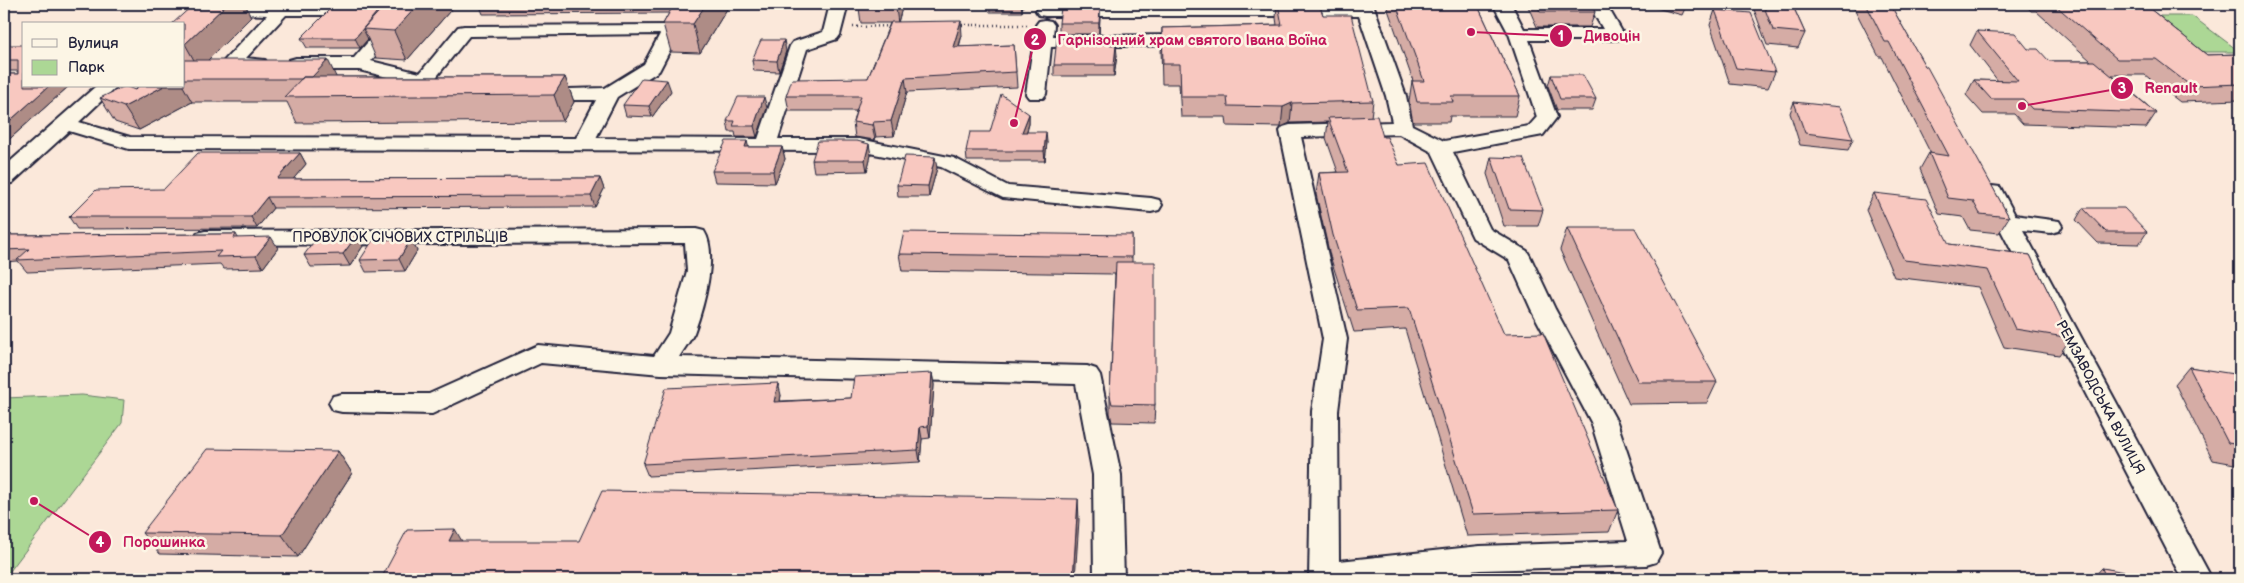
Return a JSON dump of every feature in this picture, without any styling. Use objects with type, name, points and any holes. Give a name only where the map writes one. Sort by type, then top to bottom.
[{"type":"street","points":[[766,144],[799,46],[831,35],[839,4]]},
{"type":"street","points":[[1441,148],[1536,131],[1547,117],[1518,34],[1502,4]]},
{"type":"street","points":[[1518,34],[1615,35],[1597,4]]},
{"type":"street","points":[[1045,20],[1365,7],[1396,96],[1403,128]]},
{"type":"street","points":[[195,9],[280,11],[405,10],[359,64]]},
{"type":"street","points":[[280,11],[230,64],[359,64],[424,80]]},
{"type":"street","points":[[1245,11],[1249,30]]},
{"type":"street","points":[[1045,20],[1215,40]]},
{"type":"street","points":[[1036,94],[1045,20]]},
{"type":"street","points":[[441,95],[412,95],[464,31],[672,29],[652,67],[609,94],[583,144]]},
{"type":"street","points":[[4,178],[106,88]]},
{"type":"street","points":[[520,94],[609,94]]},
{"type":"street","points":[[66,124],[129,143],[859,145],[947,162],[1003,192],[1150,205]]},
{"type":"street","points":[[1403,128],[1441,148],[1481,233],[1519,256],[1543,309],[1604,422],[1646,553],[1480,558],[1324,577],[1325,411],[1335,339],[1290,131],[1403,128]]},
{"type":"street","name":"РЕМЗАВОДСЬКА ВУЛИЦЯ","points":[[1980,171],[2197,579]]},
{"type":"street","points":[[2008,221],[2051,226]]},
{"type":"street","name":"ПРОВУЛОК СІЧОВИХ СТРІЛЬЦІВ","points":[[182,238],[696,236],[699,271],[682,334],[661,365]]},
{"type":"street","points":[[342,403],[432,404],[538,354],[661,365],[1087,375],[1107,475],[1109,579]]},
{"type":"path","points":[[958,26],[1045,20]]},
{"type":"path","points":[[833,27],[900,26]]},
{"type":"green space","points":[[2148,16],[2192,16],[2240,52],[2197,52]]},
{"type":"green space","points":[[82,395],[124,400],[122,423],[4,579],[4,398]]},
{"type":"building","points":[[194,4],[227,4],[185,44],[185,22],[174,22]]},
{"type":"building","points":[[386,4],[419,4],[394,31],[363,29]]},
{"type":"building","points":[[674,4],[706,4],[693,24],[663,24]]},
{"type":"building","points":[[860,4],[897,4],[896,8],[859,8]]},
{"type":"building","points":[[1278,4],[1319,4],[1323,15],[1351,15],[1373,101],[1292,103],[1283,107],[1228,106],[1227,97],[1181,97],[1180,64],[1163,64],[1162,28],[1282,25]]},
{"type":"building","points":[[1396,4],[1477,4],[1520,96],[1451,96],[1453,102],[1417,102],[1412,81],[1424,81]]},
{"type":"building","points":[[1537,4],[1591,4],[1595,12],[1540,12]]},
{"type":"building","points":[[1763,4],[1792,4],[1805,33],[1773,30]]},
{"type":"building","points":[[1866,4],[1890,4],[1927,67],[2009,217],[1980,214],[1973,201],[1948,198],[1929,153],[1949,156],[1889,42],[1885,42]]},
{"type":"building","points":[[2054,4],[2144,4],[2207,55],[2240,54],[2240,84],[2191,86],[2156,59],[2117,59]]},
{"type":"building","points":[[333,6],[382,6],[355,38],[301,38]]},
{"type":"building","points":[[1061,8],[1100,9],[1099,23],[1059,23]]},
{"type":"building","points":[[1715,10],[1751,13],[1775,72],[1736,68]]},
{"type":"building","points":[[961,21],[953,47],[1014,45],[1016,72],[905,78],[891,121],[873,122],[872,125],[853,122],[861,96],[786,96],[792,79],[868,78],[891,22]]},
{"type":"building","points":[[1977,31],[2015,33],[2028,49],[2038,49],[2049,61],[2094,61],[2156,113],[2032,109],[2023,99],[1991,99],[1974,80],[2018,81]]},
{"type":"building","points":[[1098,37],[1098,44],[1116,45],[1114,65],[1054,65],[1057,38]]},
{"type":"building","points":[[761,40],[784,40],[777,61],[752,60]]},
{"type":"building","points":[[4,45],[22,45],[22,88],[47,88],[4,126],[4,97],[10,92],[4,92],[4,74],[18,74],[18,60],[4,60]]},
{"type":"building","points":[[185,60],[328,60],[312,77],[303,77],[302,79],[185,79]]},
{"type":"building","points":[[1551,75],[1583,75],[1596,99],[1560,99]]},
{"type":"building","points":[[303,77],[565,77],[554,95],[284,97]]},
{"type":"building","points":[[642,78],[667,80],[649,106],[623,105]]},
{"type":"building","points":[[121,88],[135,90],[137,88],[160,88],[124,107],[100,98]]},
{"type":"building","points":[[1001,94],[1029,114],[1022,132],[1046,132],[1044,151],[966,151],[970,132],[990,132]]},
{"type":"building","points":[[738,97],[764,97],[754,126],[733,126],[735,121],[727,121]]},
{"type":"building","points":[[1794,102],[1840,107],[1853,139],[1805,133]]},
{"type":"building","points":[[1377,116],[1383,137],[1387,137],[1399,165],[1428,163],[1504,334],[1543,333],[1618,510],[1473,514],[1409,308],[1357,310],[1333,235],[1319,173],[1348,172],[1328,118]]},
{"type":"building","points":[[726,141],[747,141],[745,147],[782,147],[773,171],[712,171]]},
{"type":"building","points":[[818,141],[857,141],[869,144],[865,160],[812,160]]},
{"type":"building","points":[[198,153],[300,153],[277,179],[600,178],[591,196],[267,197],[251,217],[69,217],[96,190],[164,189]]},
{"type":"building","points":[[905,156],[935,157],[928,186],[897,185]]},
{"type":"building","points":[[1491,157],[1523,158],[1543,210],[1509,209]]},
{"type":"building","points":[[1874,193],[1926,199],[1949,244],[2030,255],[2071,338],[2015,329],[1988,270],[1904,260]]},
{"type":"building","points":[[2083,208],[2124,208],[2147,232],[2106,232]]},
{"type":"building","points":[[1567,228],[1635,228],[1717,382],[1638,382]]},
{"type":"building","points":[[904,232],[1132,235],[1132,257],[899,254]]},
{"type":"building","points":[[236,234],[234,238],[271,237],[256,256],[216,257],[221,251],[17,260],[29,249],[4,250],[4,235]]},
{"type":"building","points":[[357,235],[343,254],[304,255],[318,236]]},
{"type":"building","points":[[411,239],[399,259],[360,260],[373,240]]},
{"type":"building","points":[[1116,262],[1155,262],[1155,405],[1112,404],[1110,396]]},
{"type":"building","points":[[2189,367],[2240,375],[2240,445],[2228,443]]},
{"type":"building","points":[[932,373],[928,426],[920,427],[918,450],[643,464],[666,388],[778,383],[774,402],[851,398],[854,377]]},
{"type":"building","points":[[207,449],[338,451],[282,535],[142,533]]},
{"type":"building","points":[[602,491],[1078,499],[1073,579],[381,579],[407,530],[455,529],[449,541],[579,541]]},
{"type":"building","points":[[2102,568],[2155,577],[2156,579],[2106,579]]},
{"type":"place","name":"Дивоцін","points":[[1471,32]]},
{"type":"place","name":"Renault","points":[[2022,106]]},
{"type":"place","name":"Гарнізонний храм святого Івана Воїна","points":[[1014,123]]},
{"type":"place","name":"Порошинка","points":[[34,501]]}]
